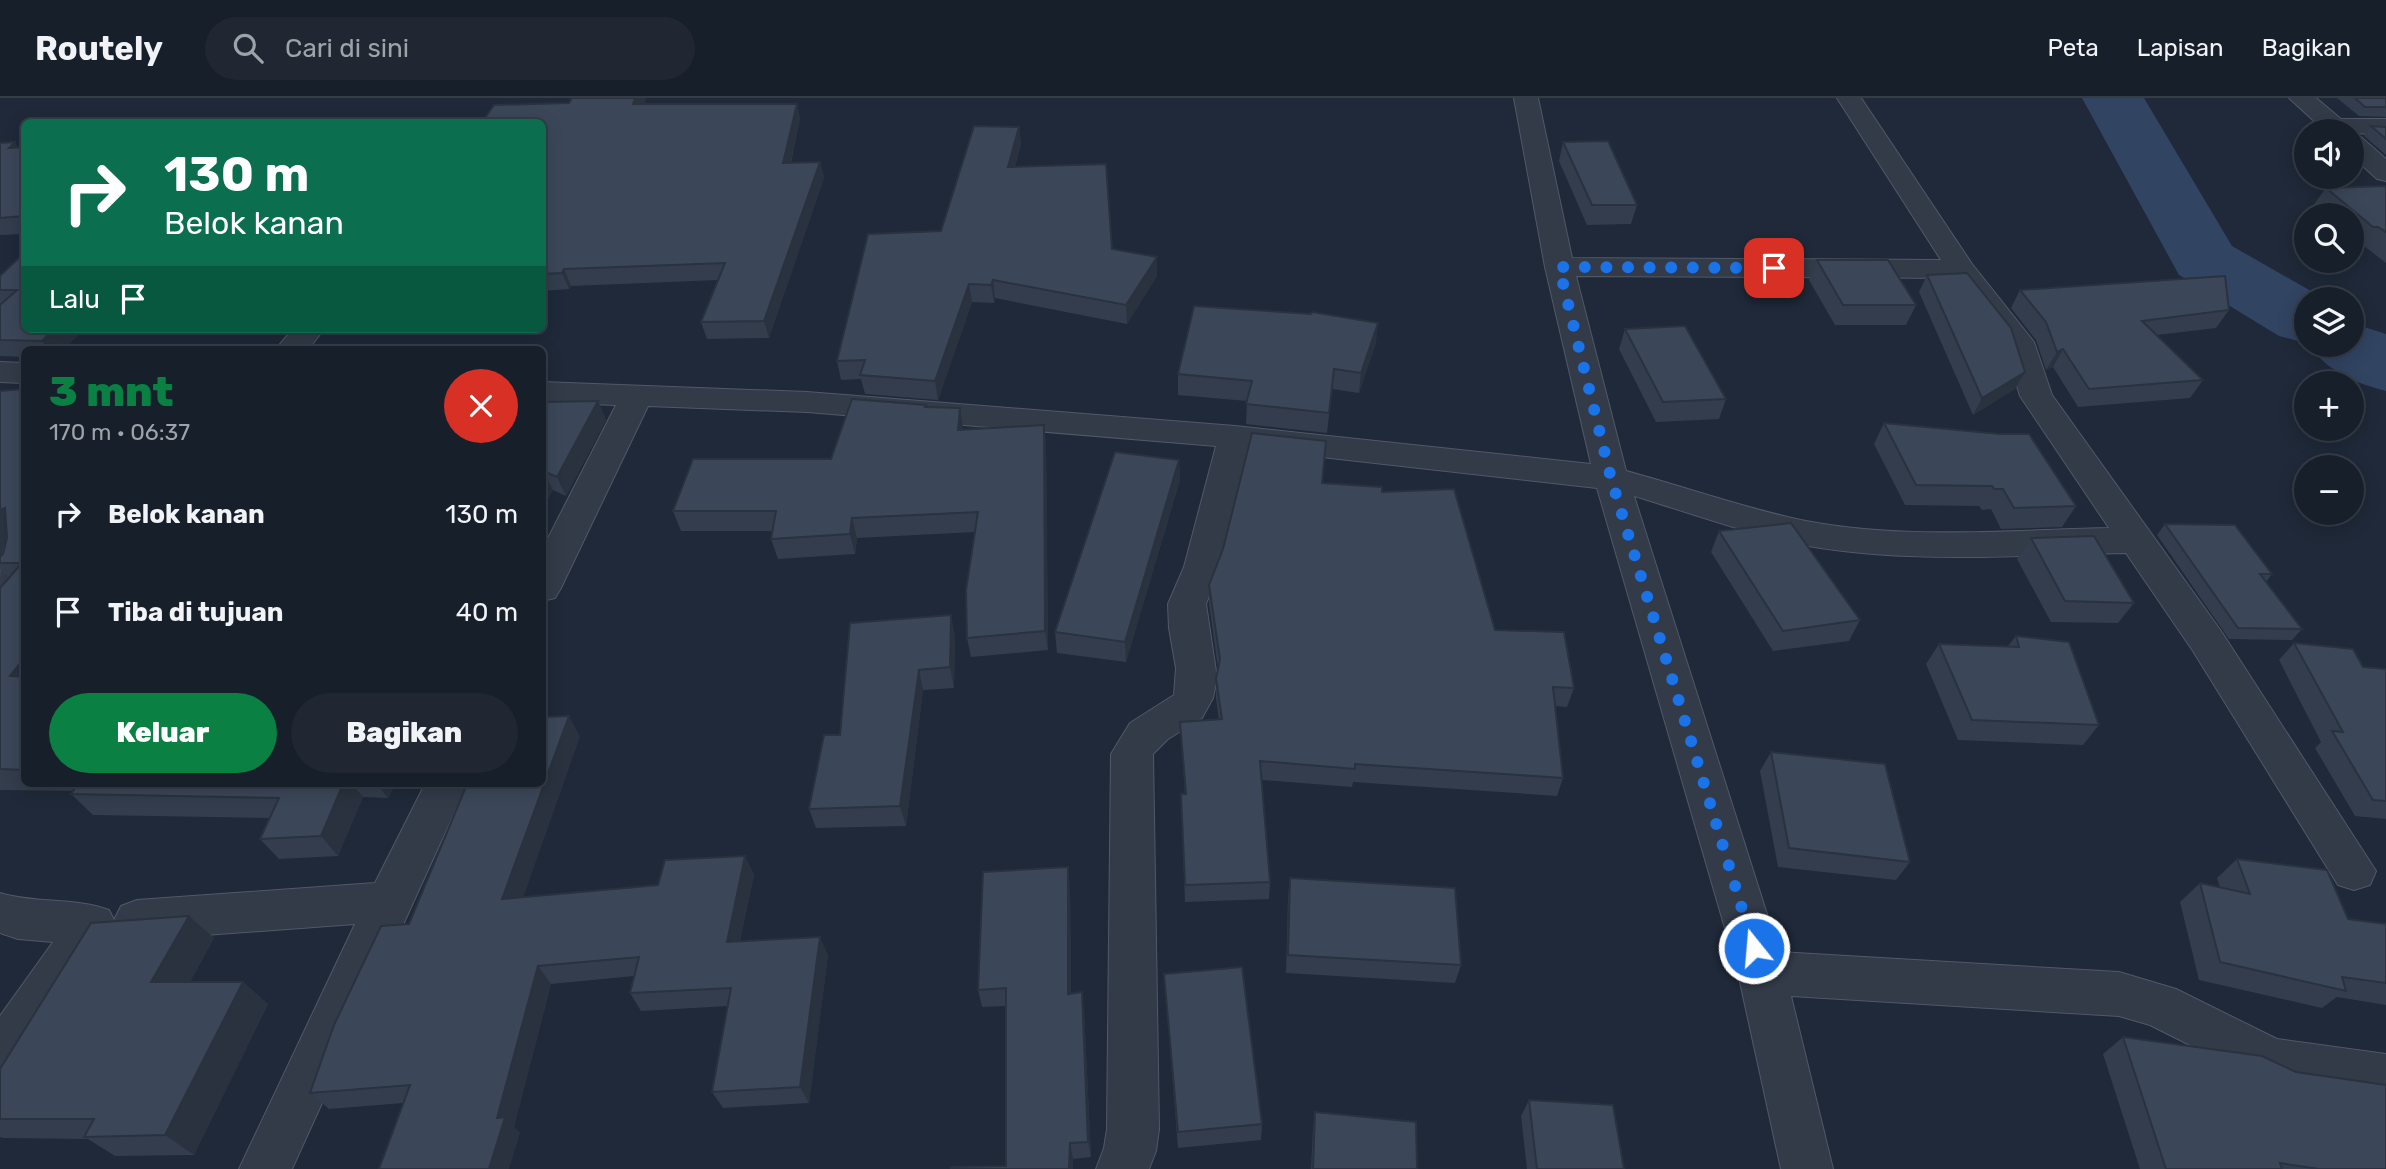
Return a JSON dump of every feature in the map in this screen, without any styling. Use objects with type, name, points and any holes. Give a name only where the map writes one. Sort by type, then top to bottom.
[{"type":"street","points":[[1526,98],[1559,267],[1611,478],[1762,973],[1807,1169]]},
{"type":"street","points":[[1849,98],[1961,269],[2019,342],[2034,392],[2207,641],[2354,871]]},
{"type":"street","points":[[2301,98],[2326,119]]},
{"type":"street","points":[[2364,130],[2386,127]]},
{"type":"street","points":[[2364,153],[2386,173]]},
{"type":"street","points":[[1559,267],[1961,269]]},
{"type":"street","points":[[0,372],[21,373]]},
{"type":"street","points":[[546,392],[807,402],[1235,438],[1611,478],[1805,533],[1856,540],[1919,544],[2135,540]]},
{"type":"street","points":[[546,580],[637,396]]},
{"type":"street","points":[[1122,1169],[1133,1129],[1132,754],[1137,740],[1185,709],[1193,699],[1196,673],[1187,604],[1191,586],[1202,567],[1235,438]]},
{"type":"street","points":[[2025,442],[2067,441]]},
{"type":"street","points":[[0,577],[21,549]]},
{"type":"street","points":[[265,1169],[445,787]]},
{"type":"street","points":[[0,913],[18,919],[93,923],[389,902]]},
{"type":"street","points":[[0,1057],[93,923]]},
{"type":"street","points":[[1762,973],[2119,995],[2159,1005],[2272,1062],[2386,1078]]},
{"type":"building","points":[[572,98],[635,98],[633,104],[797,104],[783,163],[820,162],[764,321],[701,322],[725,263],[564,269],[562,273],[546,274],[546,119],[484,119],[494,105],[569,103]]},
{"type":"building","points":[[2355,98],[2386,98],[2386,107],[2365,107]]},
{"type":"building","points":[[974,126],[1019,127],[1008,167],[1106,164],[1112,249],[1157,257],[1126,305],[993,280],[991,285],[969,284],[935,381],[860,375],[865,360],[837,361],[868,234],[941,231]]},
{"type":"building","points":[[2371,126],[2386,127],[2386,139]]},
{"type":"building","points":[[1608,141],[1637,205],[1592,205],[1563,142]]},
{"type":"building","points":[[15,142],[9,148],[21,147],[21,216],[0,218],[0,143]]},
{"type":"building","points":[[2386,186],[2386,232],[2364,220],[2364,203],[2344,203],[2327,189],[2364,189],[2364,187]]},
{"type":"building","points":[[21,256],[21,333],[50,333],[42,341],[0,340],[0,305],[17,290],[0,290],[0,276]]},
{"type":"building","points":[[1817,260],[1888,260],[1916,305],[1843,305]]},
{"type":"building","points":[[1967,273],[2011,328],[2025,372],[1982,398],[1927,275]]},
{"type":"building","points":[[2225,276],[2229,310],[2142,321],[2203,380],[2089,389],[2063,349],[2057,352],[2046,322],[2020,290]]},
{"type":"building","points":[[1194,306],[1312,312],[1378,323],[1361,373],[1334,369],[1329,413],[1246,404],[1252,381],[1178,374]]},
{"type":"building","points":[[1685,326],[1726,399],[1663,402],[1625,329]]},
{"type":"building","points":[[21,389],[21,563],[0,563],[7,538],[5,508],[0,510],[0,391]]},
{"type":"building","points":[[852,399],[960,408],[958,430],[1044,425],[1045,631],[967,638],[966,590],[978,512],[852,518],[850,534],[771,539],[776,511],[673,511],[693,459],[831,459]]},
{"type":"building","points":[[598,401],[557,477],[546,472],[546,402]]},
{"type":"building","points":[[1884,423],[2000,434],[2029,434],[2076,506],[2014,508],[2003,489],[1994,489],[1992,486],[1916,485]]},
{"type":"building","points":[[1252,433],[1326,441],[1322,483],[1382,487],[1382,492],[1454,489],[1495,630],[1564,632],[1574,688],[1553,687],[1563,778],[1355,764],[1355,769],[1260,761],[1270,882],[1185,885],[1181,794],[1186,794],[1180,722],[1222,719],[1216,679],[1220,659],[1209,585],[1223,549]]},
{"type":"building","points":[[1115,452],[1179,460],[1125,642],[1055,632]]},
{"type":"building","points":[[1791,523],[1860,620],[1783,631],[1719,531]]},
{"type":"building","points":[[2165,524],[2235,525],[2272,574],[2260,574],[2302,629],[2238,628]]},
{"type":"building","points":[[2094,536],[2134,603],[2065,601],[2031,538]]},
{"type":"building","points":[[21,564],[21,662],[10,676],[21,677],[21,770],[0,769],[0,588]]},
{"type":"building","points":[[951,615],[950,667],[919,670],[900,806],[809,809],[824,735],[840,735],[850,623]]},
{"type":"building","points":[[2016,636],[2069,642],[2099,725],[1972,720],[1939,644],[2019,647]]},
{"type":"building","points":[[2294,643],[2353,649],[2363,667],[2386,669],[2386,801],[2373,800],[2332,731],[2343,732]]},
{"type":"building","points":[[569,716],[546,779],[546,717]]},
{"type":"building","points":[[1771,752],[1885,764],[1910,862],[1789,848]]},
{"type":"building","points":[[76,787],[342,787],[321,836],[260,839],[279,798],[71,794]]},
{"type":"building","points":[[466,787],[543,787],[502,899],[658,885],[665,860],[745,856],[727,942],[820,937],[800,1087],[712,1092],[731,988],[630,993],[639,957],[538,966],[497,1118],[505,1117],[489,1169],[379,1169],[410,1085],[310,1093],[334,1025],[381,926],[409,924]]},
{"type":"building","points":[[2237,859],[2327,870],[2348,919],[2386,924],[2386,983],[2342,977],[2346,991],[2220,962],[2200,883],[2250,894]]},
{"type":"building","points":[[1068,867],[1068,994],[1082,992],[1088,1142],[1070,1143],[1069,1169],[951,1169],[1006,1166],[1006,988],[978,990],[983,872]]},
{"type":"building","points":[[1290,878],[1455,888],[1461,965],[1288,955]]},
{"type":"building","points":[[189,916],[151,982],[243,982],[165,1135],[84,1137],[94,1119],[0,1119],[0,1069],[91,923]]},
{"type":"building","points":[[1242,967],[1262,1124],[1178,1132],[1164,974]]},
{"type":"building","points":[[2123,1037],[2262,1056],[2296,1072],[2386,1085],[2386,1169],[2319,1169],[2280,1163],[2282,1169],[2166,1169]]},
{"type":"building","points":[[1529,1100],[1613,1105],[1624,1169],[1537,1169]]},
{"type":"building","points":[[1315,1112],[1416,1122],[1417,1169],[1313,1169]]},
{"type":"waterway","points":[[2113,98],[2204,260],[2294,313]]},
{"type":"waterway","points":[[2364,354],[2386,367]]},
{"type":"route","points":[[1754,948],[1611,478],[1559,267],[1774,268]]}]
